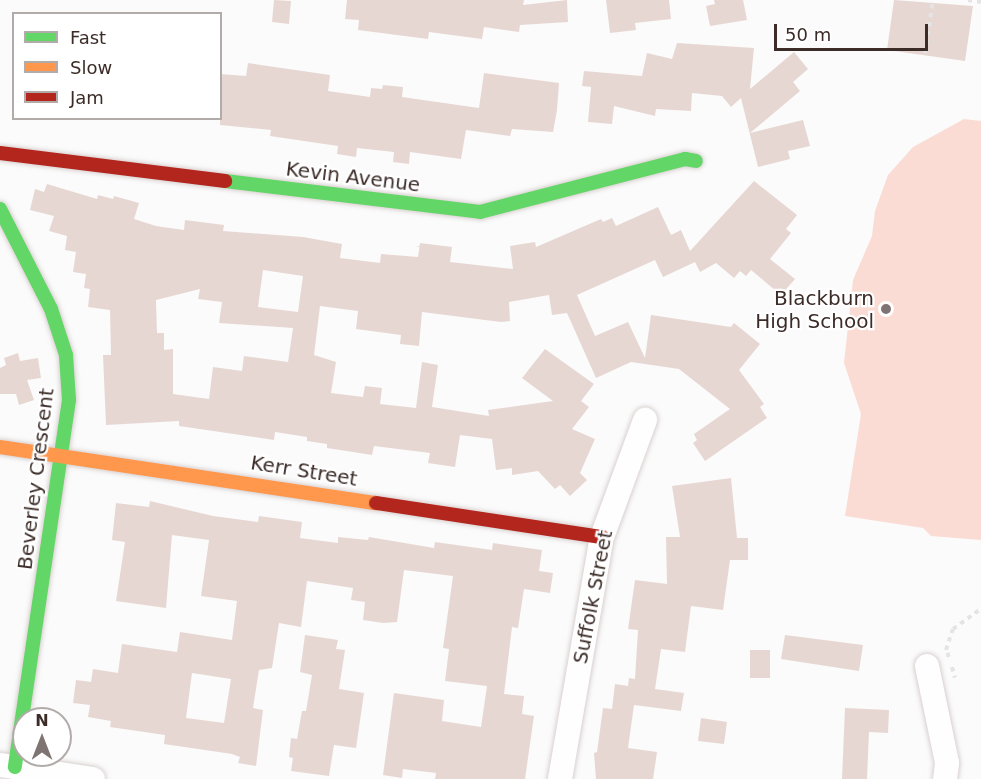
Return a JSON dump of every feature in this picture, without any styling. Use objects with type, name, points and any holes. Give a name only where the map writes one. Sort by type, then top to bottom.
[{"type":"street","name":"Kevin Avenue","points":[[0,153],[480,212],[685,159],[696,161]]},
{"type":"street","name":"Beverley Crescent","points":[[0,209],[39,279],[66,355],[69,400],[62,455],[7,766]]},
{"type":"street","name":"Suffolk Street","points":[[560,779],[602,537],[645,420]]},
{"type":"street","name":"Kerr Street","points":[[0,447],[602,537]]},
{"type":"street","points":[[927,666],[946,763],[945,779]]},
{"type":"street","points":[[7,766],[93,779]]},
{"type":"path","points":[[925,53],[933,0]]},
{"type":"path","points":[[968,0],[981,2]]},
{"type":"path","points":[[955,678],[946,650],[953,629],[981,609]]},
{"type":"shaded area","points":[[964,119],[981,121],[981,540],[931,536],[923,528],[845,516],[861,414],[844,363],[853,280],[872,236],[875,211],[888,175],[913,147]]},
{"type":"building","points":[[274,0],[291,1],[289,24],[272,22]]},
{"type":"building","points":[[347,0],[524,0],[523,5],[567,0],[568,22],[520,25],[519,32],[484,27],[482,39],[429,32],[428,39],[358,30],[359,20],[345,19]]},
{"type":"building","points":[[606,0],[669,0],[671,19],[635,23],[636,30],[610,33]]},
{"type":"building","points":[[714,0],[743,0],[747,20],[710,26],[706,6],[715,4]]},
{"type":"building","points":[[894,0],[973,6],[965,61],[887,50]]},
{"type":"building","points":[[677,43],[754,48],[750,89],[794,52],[808,69],[793,82],[800,91],[750,133],[803,120],[810,146],[788,151],[790,159],[758,167],[741,98],[731,107],[722,96],[692,93],[691,111],[656,109],[655,116],[614,106],[612,124],[588,122],[591,87],[582,86],[584,71],[642,76],[647,53],[672,59]]},
{"type":"building","points":[[248,63],[330,75],[328,91],[370,97],[371,88],[382,89],[383,85],[403,87],[402,97],[479,108],[484,73],[559,83],[553,132],[512,129],[510,136],[466,130],[461,159],[410,152],[409,164],[393,162],[394,152],[357,148],[356,157],[337,154],[338,146],[270,136],[271,130],[220,125],[220,120],[222,120],[222,74],[246,76]]},
{"type":"building","points":[[754,181],[797,215],[786,229],[791,233],[770,259],[795,279],[781,295],[751,270],[746,276],[740,271],[734,278],[716,263],[700,272],[695,262],[663,277],[655,260],[577,295],[595,336],[628,322],[645,358],[651,315],[731,327],[734,323],[760,344],[739,370],[764,404],[760,407],[767,418],[705,461],[693,443],[697,440],[694,434],[730,409],[679,369],[631,362],[596,378],[567,313],[552,315],[549,295],[509,302],[510,321],[501,322],[422,312],[419,346],[400,344],[401,335],[356,329],[358,311],[320,306],[314,355],[336,362],[331,393],[363,397],[365,386],[382,388],[380,404],[416,408],[422,362],[438,365],[432,407],[489,416],[488,410],[553,401],[522,378],[545,349],[594,384],[581,401],[589,407],[572,429],[595,439],[580,473],[587,480],[570,496],[560,485],[555,489],[538,471],[512,475],[512,468],[496,470],[492,439],[460,435],[455,467],[428,463],[430,453],[374,446],[372,455],[327,448],[327,444],[307,441],[307,437],[275,432],[274,440],[179,426],[179,421],[106,425],[103,355],[111,355],[110,310],[88,307],[90,289],[84,288],[86,274],[73,272],[76,252],[65,250],[67,236],[49,231],[54,216],[30,210],[35,189],[44,192],[47,184],[97,199],[98,195],[113,199],[114,196],[139,203],[134,219],[156,226],[184,230],[185,220],[224,225],[223,231],[303,237],[342,244],[340,258],[380,263],[381,254],[418,257],[420,243],[452,247],[450,262],[513,269],[510,246],[535,242],[536,247],[601,219],[603,222],[612,218],[616,226],[658,207],[671,235],[681,230],[690,251]],"holes":[[[263,270],[303,276],[298,312],[258,307]],[[200,289],[198,299],[222,302],[219,323],[293,328],[288,362],[244,356],[242,371],[213,367],[209,399],[173,394],[173,349],[164,350],[164,333],[157,333],[156,300]]]},
{"type":"building","points":[[18,353],[20,361],[38,358],[41,378],[27,380],[34,400],[19,405],[16,394],[0,394],[0,368],[6,365],[4,358]]},
{"type":"building","points":[[731,478],[737,538],[748,538],[748,560],[730,560],[723,610],[691,606],[685,652],[661,649],[655,689],[684,693],[681,711],[634,705],[628,748],[657,752],[653,779],[596,779],[594,753],[597,752],[603,708],[612,709],[615,684],[628,686],[629,678],[635,679],[638,630],[628,629],[635,580],[667,584],[666,537],[680,537],[672,486]]},
{"type":"building","points":[[150,501],[213,516],[258,522],[259,516],[302,522],[300,538],[338,543],[338,537],[368,540],[369,537],[434,548],[435,542],[492,550],[493,543],[542,550],[539,571],[553,573],[550,593],[524,589],[518,628],[512,627],[504,694],[524,696],[522,714],[534,716],[525,779],[435,779],[436,773],[403,769],[402,778],[383,775],[394,693],[444,700],[442,721],[481,727],[487,686],[445,681],[449,649],[443,648],[453,576],[404,570],[397,622],[383,623],[363,620],[365,602],[351,600],[353,588],[307,581],[301,627],[279,623],[272,668],[259,670],[253,708],[263,710],[256,766],[238,763],[240,757],[232,754],[164,744],[165,735],[110,727],[111,721],[88,717],[90,705],[73,703],[76,680],[91,682],[93,669],[118,673],[122,644],[177,652],[180,632],[232,640],[237,601],[201,596],[209,540],[172,535],[166,608],[116,601],[125,542],[112,540],[116,503],[149,507]],"holes":[[[192,673],[231,679],[224,723],[186,718]]]},
{"type":"building","points":[[305,635],[338,640],[336,649],[345,650],[339,689],[364,693],[356,748],[334,745],[329,776],[291,771],[293,758],[289,757],[291,738],[297,739],[302,711],[306,711],[312,675],[300,672]]},
{"type":"building","points":[[785,635],[863,645],[859,671],[781,659]]},
{"type":"building","points":[[750,650],[770,650],[770,678],[750,678]]},
{"type":"building","points":[[845,708],[889,710],[888,733],[869,732],[867,779],[842,779]]},
{"type":"building","points":[[701,718],[727,722],[724,744],[698,741]]},
{"type":"traffic: fast","points":[[225,181],[480,212],[685,159],[696,161]]},
{"type":"traffic: fast","points":[[0,209],[51,309],[66,355],[69,400],[24,707]]},
{"type":"traffic: slow","points":[[0,447],[376,503]]},
{"type":"traffic: jam","points":[[0,153],[225,181]]},
{"type":"traffic: jam","points":[[376,503],[602,537]]},
{"type":"place","name":"Blackburn High School","points":[[886,309]]}]
